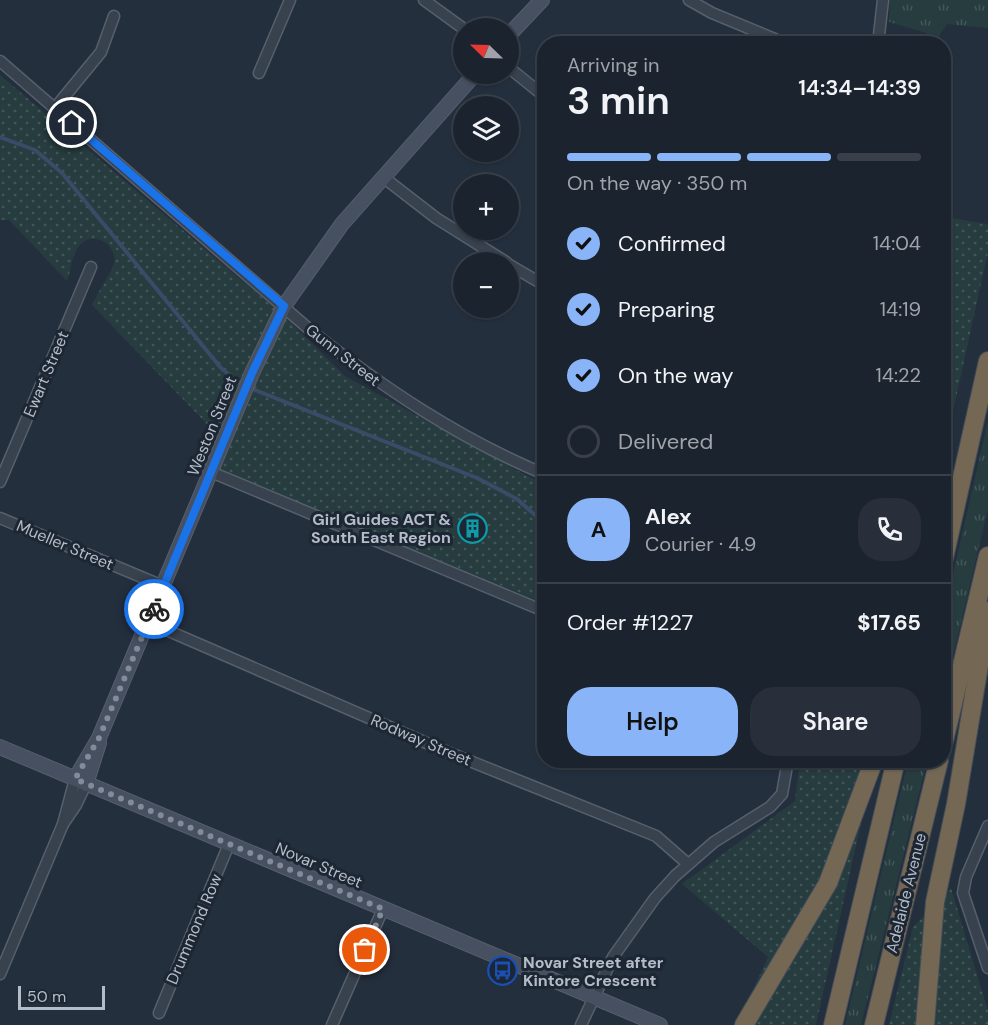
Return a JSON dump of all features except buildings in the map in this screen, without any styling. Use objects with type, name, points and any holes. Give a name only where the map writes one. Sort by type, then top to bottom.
[{"type":"highway","points":[[951,527],[988,361]]},
{"type":"highway","points":[[951,512],[958,496]]},
{"type":"highway","points":[[951,712],[988,556]]},
{"type":"highway","points":[[925,1025],[935,902],[956,804],[988,611]]},
{"type":"highway","points":[[744,1025],[828,883],[857,814],[871,768]]},
{"type":"highway","points":[[833,1025],[894,768]]},
{"type":"highway","name":"Adelaide Avenue","points":[[874,1025],[937,768]]},
{"type":"street","points":[[259,73],[290,0]]},
{"type":"street","points":[[424,0],[453,21]]},
{"type":"street","points":[[519,24],[542,0]]},
{"type":"street","points":[[689,0],[712,13],[768,36]]},
{"type":"street","points":[[879,36],[884,0]]},
{"type":"street","points":[[56,108],[101,52],[114,16]]},
{"type":"street","name":"Gunn Street","points":[[0,61],[309,329],[388,390],[432,417],[537,470]]},
{"type":"street","points":[[519,77],[537,91]]},
{"type":"street","name":"Weston Street","points":[[0,974],[63,824],[76,805],[80,782],[98,750],[99,738],[252,373],[284,306],[342,224],[466,84]]},
{"type":"street","points":[[383,177],[436,218],[490,252]]},
{"type":"street","name":"Ewart Street","points":[[0,482],[91,267]]},
{"type":"street","points":[[519,270],[537,281]]},
{"type":"street","points":[[212,472],[537,608]]},
{"type":"street","name":"Mueller Street","points":[[0,518],[164,586]]},
{"type":"street","name":"Rodway Street","points":[[148,622],[445,751],[656,836],[688,864]]},
{"type":"street","name":"Novar Street","points":[[0,747],[660,1025]]},
{"type":"street","points":[[581,1025],[592,997],[630,930],[666,885],[688,864],[725,834],[770,807],[782,794],[787,768]]},
{"type":"street","points":[[988,826],[966,877],[963,893],[988,968]]},
{"type":"street","name":"Drummond Row","points":[[159,1013],[229,844]]},
{"type":"street","points":[[332,1025],[383,909]]},
{"type":"street","name":"Novar Street","points":[[626,1011],[645,1025]]},
{"type":"green space","points":[[890,0],[988,0],[988,28],[947,24],[939,36],[927,36],[927,33],[889,22]]},
{"type":"green space","points":[[0,75],[286,318],[345,376],[537,480],[537,600],[220,470],[205,422],[92,305],[114,263],[114,255],[107,244],[95,239],[82,243],[73,256],[67,281],[9,220],[0,220]]},
{"type":"green space","points":[[951,218],[988,224],[988,252],[951,420]]},
{"type":"green space","points":[[988,421],[988,509],[951,664],[951,582]]},
{"type":"green space","points":[[799,768],[873,768],[816,1025],[746,1025],[741,1016],[768,957],[682,884],[795,801]]},
{"type":"green space","points":[[906,768],[925,768],[861,1025],[845,1025]]},
{"type":"green space","points":[[951,888],[988,1011],[988,1025],[889,1025],[913,927]]},
{"type":"waterway","points":[[0,137],[35,150],[62,173],[221,368],[243,386]]},
{"type":"waterway","points":[[250,388],[477,478],[517,499],[537,517]]},
{"type":"way so far","points":[[154,609],[99,738],[75,779],[383,909],[365,950]]},
{"type":"place","name":"Girl Guides ACT & South East Region","points":[[472,528]]},
{"type":"place","name":"Novar Street after Kintore Crescent","points":[[502,971]]},
{"type":"route","points":[[72,123],[284,306],[252,373],[154,609]]}]
